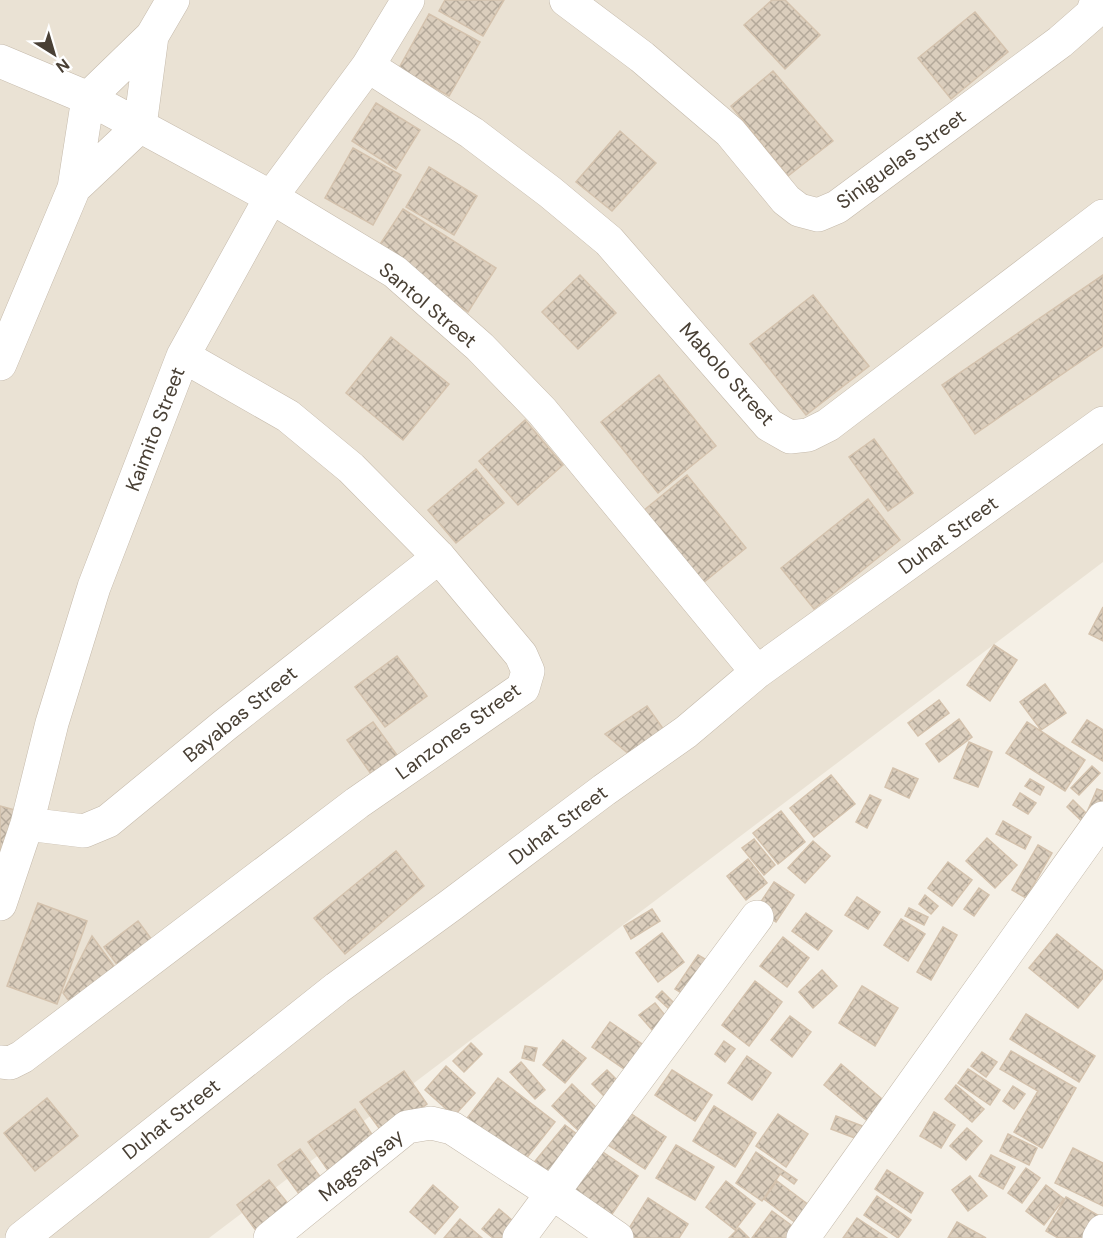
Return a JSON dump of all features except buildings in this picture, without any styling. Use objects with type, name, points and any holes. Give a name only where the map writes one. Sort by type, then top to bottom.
[{"type":"street","points":[[0,364],[74,188],[88,98],[152,36],[173,0]]},
{"type":"street","name":"Kaimito Street","points":[[0,904],[27,824],[52,723],[94,587],[183,356],[271,197],[368,66],[408,0]]},
{"type":"street","name":"Siniguelas Street","points":[[566,0],[642,57],[730,132],[786,200],[799,210],[818,215],[837,207],[1060,42],[1092,14],[1097,0]]},
{"type":"street","points":[[74,188],[140,126],[152,36]]},
{"type":"street","name":"Santol Street","points":[[0,61],[88,98],[271,197],[395,272],[480,347],[542,411],[757,672]]},
{"type":"street","name":"Mabolo Street","points":[[368,66],[471,132],[550,192],[609,241],[769,425],[790,437],[808,435],[828,425],[1103,216]]},
{"type":"street","name":"Lanzones Street","points":[[0,1062],[10,1063],[22,1057],[357,803],[524,688],[528,671],[521,655],[439,557],[351,468],[288,416],[183,356]]},
{"type":"street","name":"Duhat Street","points":[[22,1238],[337,988],[686,732],[757,672],[1103,423]]},
{"type":"street","name":"Bayabas Street","points":[[27,824],[84,831],[108,821],[225,725],[439,557]]},
{"type":"street","points":[[803,1238],[1103,818]]},
{"type":"street","points":[[519,1238],[757,917]]},
{"type":"street","name":"Magsaysay","points":[[270,1238],[407,1127],[431,1123],[452,1128],[617,1238]]},
{"type":"street","points":[[1098,1238],[1103,1231]]},
{"type":"shaded area","points":[[0,0],[1103,0],[1103,562],[209,1238],[0,1238]]}]
